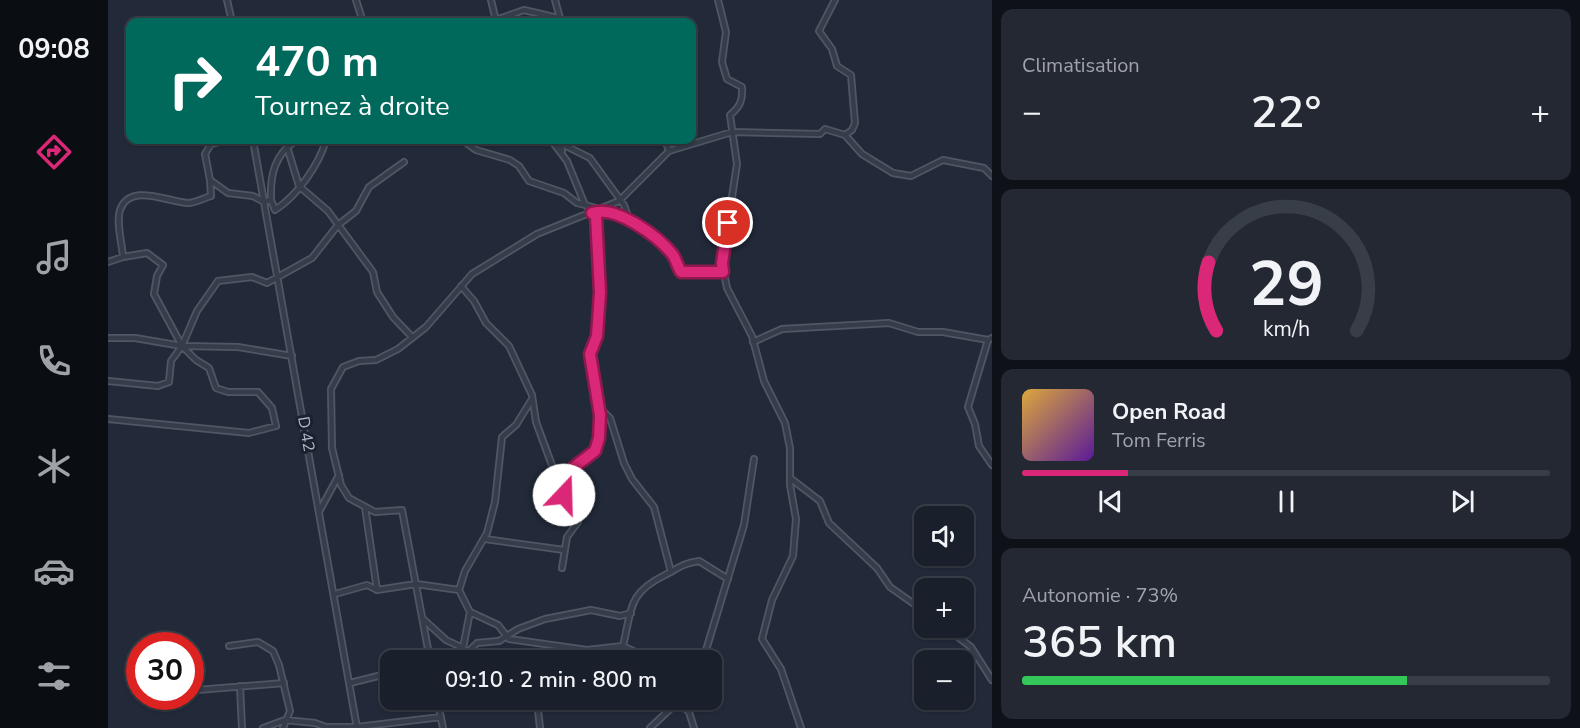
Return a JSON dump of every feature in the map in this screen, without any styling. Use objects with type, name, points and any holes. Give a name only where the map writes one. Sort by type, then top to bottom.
[{"type":"street","points":[[227,0],[231,18]]},
{"type":"street","points":[[356,0],[362,18]]},
{"type":"street","points":[[491,0],[495,18]]},
{"type":"street","points":[[555,0],[560,18]]},
{"type":"street","points":[[718,0],[726,32],[722,62],[727,79],[742,87],[740,104],[730,115],[736,170],[722,263],[723,272],[727,288],[753,342],[764,381],[786,423],[796,519],[793,556],[772,600],[762,639],[781,669],[801,728]]},
{"type":"street","points":[[835,0],[819,31],[832,49],[837,66],[851,75],[855,123],[852,130],[844,135]]},
{"type":"street","points":[[504,18],[524,10],[554,18]]},
{"type":"street","points":[[696,143],[732,132],[812,135],[820,134],[825,129],[844,135],[862,154],[893,173],[911,176],[943,160],[984,168],[992,176]]},
{"type":"street","points":[[123,257],[119,212],[125,201],[133,196],[170,198],[189,203],[211,196],[205,154],[211,144]]},
{"type":"street","name":"D 42","points":[[254,144],[357,727]]},
{"type":"street","points":[[290,144],[286,146],[270,178],[271,200],[273,208],[277,210],[318,161],[324,144]]},
{"type":"street","points":[[468,144],[476,150],[510,160],[519,166],[530,181],[564,193],[577,203],[629,219],[674,256],[681,272],[723,272]]},
{"type":"street","points":[[554,144],[562,153],[585,206],[596,216],[600,292],[597,336],[590,354],[598,406],[599,438],[595,451],[574,467],[564,495]]},
{"type":"street","points":[[562,144],[562,153]]},
{"type":"street","points":[[565,144],[590,158],[624,205],[629,219]]},
{"type":"street","points":[[666,144],[669,151]]},
{"type":"street","points":[[428,650],[402,510],[375,512],[364,507],[350,498],[339,476],[332,448],[331,389],[336,377],[343,367],[359,361],[376,360],[399,349],[426,327],[461,286],[490,262],[537,234],[619,201],[669,151],[692,144]]},
{"type":"street","points":[[286,146],[299,186],[328,211],[372,272],[377,292],[393,317],[412,337]]},
{"type":"street","points":[[108,381],[158,386],[169,382],[171,361],[182,346],[197,311],[218,281],[252,277],[267,284],[312,258],[338,225],[356,211],[369,187],[381,176],[404,162]]},
{"type":"street","points":[[210,180],[228,193],[253,196],[264,202],[271,200]]},
{"type":"street","points":[[108,262],[147,253],[164,265],[157,276],[154,294],[168,317],[175,337],[196,360],[209,368],[216,388],[228,392],[258,392],[272,408],[276,426],[249,433],[108,419]]},
{"type":"street","points":[[461,286],[474,301],[486,323],[508,346],[532,399],[536,422],[567,506],[578,512],[578,522],[567,537],[562,568]]},
{"type":"street","points":[[753,342],[782,329],[889,323],[918,332],[943,332],[990,339],[968,407],[975,424],[979,446],[992,465]]},
{"type":"street","points":[[108,338],[135,338],[182,346],[238,347],[292,356]]},
{"type":"street","points":[[423,619],[446,640],[463,648],[470,612],[459,590],[465,571],[485,540],[495,502],[502,437],[516,425],[532,399]]},
{"type":"street","points":[[598,406],[610,418],[628,471],[654,507],[670,572]]},
{"type":"street","points":[[705,650],[744,525],[754,459]]},
{"type":"street","points":[[320,511],[339,476]]},
{"type":"street","points":[[790,478],[820,501],[830,523],[877,568],[890,587],[914,604]]},
{"type":"street","points":[[364,507],[377,590]]},
{"type":"street","points":[[485,540],[564,550]]},
{"type":"street","points":[[623,646],[630,613],[639,590],[681,564],[699,561],[728,579]]},
{"type":"street","points":[[334,594],[367,585],[377,590],[416,585],[459,590]]},
{"type":"street","points":[[470,650],[477,643],[499,641],[545,619],[591,610],[620,616],[630,613]]},
{"type":"street","points":[[470,612],[498,625],[509,639],[587,650],[623,646],[631,650]]},
{"type":"street","points":[[959,638],[971,647],[992,680]]},
{"type":"street","points":[[229,646],[258,642],[273,651],[284,683],[290,711],[283,728]]},
{"type":"street","points":[[350,682],[380,676]]},
{"type":"street","points":[[204,689],[284,683]]},
{"type":"street","points":[[240,686],[242,728]]},
{"type":"street","points":[[439,710],[443,728]]},
{"type":"street","points":[[537,710],[540,728]]},
{"type":"street","points":[[650,728],[668,710]]},
{"type":"street","points":[[687,710],[694,728]]},
{"type":"street","points":[[263,728],[285,720],[315,723],[326,727],[357,727],[441,717]]},
{"type":"route","points":[[564,495],[571,482],[574,467],[595,451],[599,438],[600,415],[590,354],[597,336],[600,292],[595,236],[596,216],[592,213],[602,209],[634,222],[674,256],[681,272],[689,273],[703,270],[723,272],[722,263],[728,223]]}]
